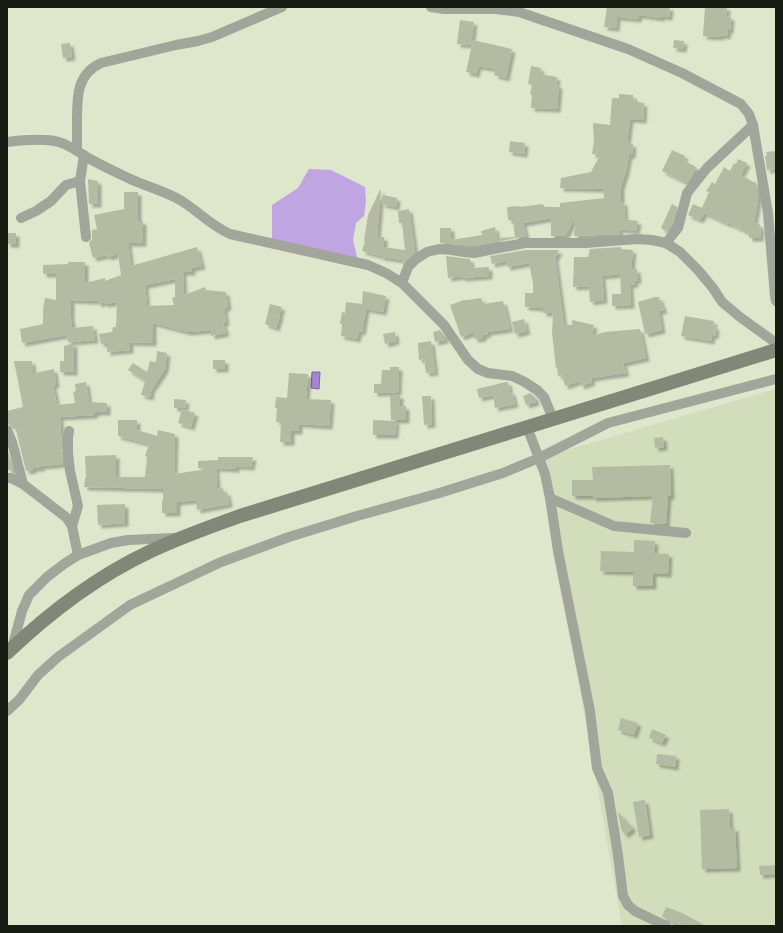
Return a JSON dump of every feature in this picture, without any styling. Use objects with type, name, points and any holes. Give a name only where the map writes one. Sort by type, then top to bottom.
[{"type":"main road","points":[[9,651],[52,613],[83,590],[118,568],[182,537],[240,516],[776,350]]},
{"type":"street","points":[[86,237],[80,181],[77,99],[85,75],[101,63],[212,37],[282,7]]},
{"type":"street","points":[[431,7],[444,9],[496,9],[519,12],[628,49],[682,72],[741,104],[749,114],[753,126],[768,213],[776,301]]},
{"type":"street","points":[[666,243],[678,228],[687,193],[707,168],[753,126]]},
{"type":"street","points":[[7,142],[36,140],[66,144],[128,178],[161,190],[179,200],[195,209],[222,231],[368,265],[386,273],[402,283],[444,325],[468,360],[478,369],[488,373],[512,376],[537,390],[544,397],[553,419]]},
{"type":"street","points":[[21,218],[36,211],[51,201],[66,185],[80,181]]},
{"type":"street","points":[[402,283],[408,268],[416,259],[427,252],[439,249],[474,253],[525,242],[586,242],[637,239],[652,240],[666,243],[680,252],[698,270],[722,302],[740,318],[776,343]]},
{"type":"street","points":[[7,711],[19,700],[38,675],[58,657],[130,605],[221,562],[289,537],[503,473],[539,458],[608,423],[776,379]]},
{"type":"street","points":[[527,427],[545,474],[550,498],[558,551],[590,711],[597,768],[608,793],[623,896],[628,905],[635,911],[666,926]]},
{"type":"street","points":[[7,430],[12,442],[23,484]]},
{"type":"street","points":[[69,431],[68,452],[70,471],[78,506],[72,526]]},
{"type":"street","points":[[7,478],[11,478],[23,484],[67,518],[72,526],[78,555]]},
{"type":"street","points":[[550,498],[614,526],[686,534]]},
{"type":"street","points":[[9,651],[22,611],[29,595],[47,578],[78,555],[111,543],[128,540],[182,537]]},
{"type":"shaded area","points":[[309,169],[331,170],[365,187],[366,202],[364,216],[356,223],[353,240],[358,261],[272,240],[272,205],[298,188]]},
{"type":"shaded area","points":[[312,372],[320,372],[319,389],[311,388]]},
{"type":"shaded area","points":[[776,389],[776,926],[622,926],[539,458]]},
{"type":"building","points":[[607,7],[670,7],[669,17],[661,16],[661,18],[639,15],[638,19],[617,17],[616,28],[604,27]]},
{"type":"building","points":[[705,7],[727,7],[726,16],[731,17],[730,30],[728,30],[727,36],[703,36]]},
{"type":"building","points":[[460,20],[474,22],[471,45],[457,44]]},
{"type":"building","points":[[473,40],[512,49],[506,78],[494,75],[496,69],[478,66],[476,74],[466,72]]},
{"type":"building","points":[[674,40],[684,41],[683,49],[673,48]]},
{"type":"building","points":[[70,43],[72,57],[63,58],[61,44]]},
{"type":"building","points":[[531,66],[541,68],[540,74],[557,77],[556,85],[559,85],[557,109],[531,108],[532,95],[530,94],[532,85],[528,84]]},
{"type":"building","points":[[619,94],[633,95],[633,99],[637,100],[637,102],[644,103],[643,120],[630,119],[627,143],[633,144],[632,155],[629,155],[621,186],[621,202],[624,202],[625,219],[638,221],[636,231],[619,229],[620,234],[574,236],[575,217],[565,236],[551,236],[551,218],[523,223],[526,236],[474,246],[440,243],[440,228],[451,228],[451,240],[482,235],[481,231],[495,227],[497,238],[515,237],[513,220],[508,220],[507,207],[543,204],[544,207],[560,207],[560,203],[604,198],[603,189],[560,188],[561,178],[591,172],[600,155],[592,154],[594,141],[593,123],[610,125],[612,98],[619,98]]},
{"type":"building","points":[[510,141],[525,143],[524,154],[509,152]]},
{"type":"building","points":[[672,150],[685,156],[683,160],[696,167],[687,183],[662,171]]},
{"type":"building","points":[[776,151],[776,169],[767,170],[765,156],[767,156],[766,152]]},
{"type":"building","points":[[738,159],[747,163],[741,175],[753,182],[756,182],[758,200],[754,222],[756,222],[755,224],[760,224],[760,238],[749,238],[749,233],[704,213],[700,220],[688,215],[693,204],[702,208],[709,192],[706,191],[712,182],[715,184],[724,167],[730,171]]},
{"type":"building","points":[[88,179],[98,181],[98,204],[89,204]]},
{"type":"building","points":[[380,190],[377,237],[384,237],[384,247],[405,250],[402,223],[399,223],[398,211],[409,209],[415,252],[404,262],[402,262],[402,260],[381,257],[362,251],[365,241],[368,215]]},
{"type":"building","points":[[124,192],[138,192],[138,221],[143,221],[143,243],[128,243],[131,266],[197,247],[202,266],[192,268],[192,272],[183,272],[184,295],[205,287],[206,290],[226,292],[228,307],[224,308],[226,322],[223,323],[226,333],[211,336],[211,330],[188,332],[153,323],[153,343],[130,342],[130,350],[107,352],[107,343],[101,344],[99,334],[112,332],[113,327],[116,327],[117,302],[105,304],[104,302],[98,304],[98,301],[71,300],[72,328],[93,326],[95,340],[68,342],[66,335],[22,343],[20,329],[43,324],[45,298],[56,300],[56,274],[43,274],[43,265],[68,264],[68,262],[85,262],[85,283],[105,278],[105,281],[121,275],[118,254],[108,257],[107,255],[93,258],[89,243],[92,239],[92,230],[97,229],[94,215],[124,209]],"holes":[[[175,279],[175,297],[172,298],[174,305],[147,306],[145,285]]]},
{"type":"building","points":[[383,195],[397,198],[396,207],[382,204]]},
{"type":"building","points":[[672,204],[677,207],[673,223],[667,232],[661,228]]},
{"type":"building","points":[[7,233],[16,233],[16,244],[7,244]]},
{"type":"building","points":[[621,247],[621,249],[633,250],[631,270],[637,269],[638,280],[634,281],[635,284],[630,285],[631,305],[612,306],[612,294],[621,294],[620,274],[602,276],[604,300],[590,302],[589,286],[573,287],[574,257],[588,257],[590,249]]},
{"type":"building","points":[[526,250],[559,250],[555,258],[564,325],[572,325],[572,320],[594,325],[592,336],[605,332],[640,329],[646,358],[623,363],[626,373],[591,378],[592,382],[581,386],[579,381],[565,386],[562,375],[558,376],[557,367],[556,368],[552,333],[553,313],[543,313],[543,308],[525,307],[525,293],[533,293],[533,283],[529,263],[507,267],[506,261],[492,264],[490,256]]},
{"type":"building","points":[[446,256],[470,259],[472,268],[489,267],[489,276],[462,278],[462,276],[448,278]]},
{"type":"building","points":[[363,291],[386,296],[383,312],[366,309],[362,332],[359,331],[357,339],[341,336],[342,324],[340,324],[342,312],[345,313],[346,302],[362,304]]},
{"type":"building","points":[[659,297],[664,310],[659,311],[662,330],[645,334],[638,302]]},
{"type":"building","points":[[481,298],[483,304],[503,301],[510,329],[487,332],[488,334],[483,335],[483,338],[474,339],[474,332],[461,337],[450,305],[464,300]]},
{"type":"building","points":[[270,304],[282,307],[276,328],[265,324]]},
{"type":"building","points":[[685,316],[714,321],[713,326],[716,327],[715,336],[712,335],[711,341],[681,336]]},
{"type":"building","points":[[524,319],[527,331],[515,334],[512,322]]},
{"type":"building","points":[[440,330],[445,337],[445,340],[435,342],[433,332]]},
{"type":"building","points":[[395,332],[396,341],[385,344],[383,334]]},
{"type":"building","points":[[431,341],[435,372],[426,373],[424,359],[419,360],[418,343]]},
{"type":"building","points":[[74,343],[74,372],[60,372],[60,361],[64,361],[64,346]]},
{"type":"building","points":[[157,351],[167,353],[165,369],[152,389],[153,382],[150,397],[141,395],[145,381],[128,370],[133,363],[147,372],[150,361],[156,362]]},
{"type":"building","points":[[213,360],[225,360],[225,369],[213,369]]},
{"type":"building","points":[[14,361],[32,361],[33,374],[54,369],[56,384],[53,385],[57,405],[75,403],[73,392],[76,391],[75,384],[86,382],[89,402],[107,403],[107,412],[96,412],[94,415],[60,417],[63,464],[41,466],[41,468],[33,468],[33,470],[26,471],[15,426],[12,427],[11,425],[7,424],[7,411],[23,407]]},
{"type":"building","points":[[390,367],[399,367],[398,392],[374,393],[374,384],[381,384],[382,370],[390,370]]},
{"type":"building","points":[[289,373],[308,374],[306,399],[331,400],[329,426],[299,424],[299,431],[291,431],[291,442],[280,442],[281,423],[276,422],[276,397],[287,398]]},
{"type":"building","points":[[508,382],[515,404],[495,408],[493,395],[479,398],[477,389]]},
{"type":"building","points":[[530,393],[535,397],[536,402],[526,405],[523,396]]},
{"type":"building","points":[[390,395],[400,395],[400,406],[406,406],[406,420],[391,420]]},
{"type":"building","points":[[422,396],[431,396],[432,424],[424,425]]},
{"type":"building","points":[[174,399],[186,400],[185,408],[174,408]]},
{"type":"building","points":[[182,409],[195,413],[191,427],[178,423]]},
{"type":"building","points":[[118,420],[137,420],[137,430],[157,436],[158,430],[175,434],[174,474],[207,469],[198,468],[198,461],[218,460],[218,457],[253,457],[251,467],[236,466],[236,469],[216,468],[217,489],[223,488],[224,493],[227,492],[229,504],[197,510],[196,500],[177,502],[177,513],[162,513],[163,489],[84,487],[86,478],[85,456],[116,455],[116,477],[145,477],[147,457],[145,456],[149,444],[118,436]]},
{"type":"building","points":[[373,420],[396,421],[395,435],[373,435]]},
{"type":"building","points":[[663,437],[664,447],[655,448],[654,438]]},
{"type":"building","points":[[8,451],[13,470],[8,470]]},
{"type":"building","points":[[670,465],[671,496],[668,496],[666,524],[650,523],[653,496],[593,498],[593,496],[572,496],[572,480],[593,480],[592,467]]},
{"type":"building","points":[[125,504],[125,523],[98,525],[97,505]]},
{"type":"building","points":[[634,540],[655,541],[654,553],[669,554],[668,574],[653,573],[653,586],[633,586],[633,572],[600,571],[601,551],[634,552]]},
{"type":"building","points":[[621,718],[638,723],[634,735],[618,730]]},
{"type":"building","points":[[652,729],[666,735],[662,743],[649,738]]},
{"type":"building","points":[[657,754],[676,756],[675,767],[656,764]]},
{"type":"building","points":[[645,800],[650,835],[639,837],[633,802]]},
{"type":"building","points":[[729,809],[730,828],[735,828],[737,868],[702,869],[700,810]]},
{"type":"building","points":[[618,812],[633,828],[625,835],[621,829]]},
{"type":"building","points":[[776,865],[776,874],[760,875],[759,866]]},
{"type":"building","points":[[666,907],[680,912],[706,926],[683,926],[662,917]]}]
